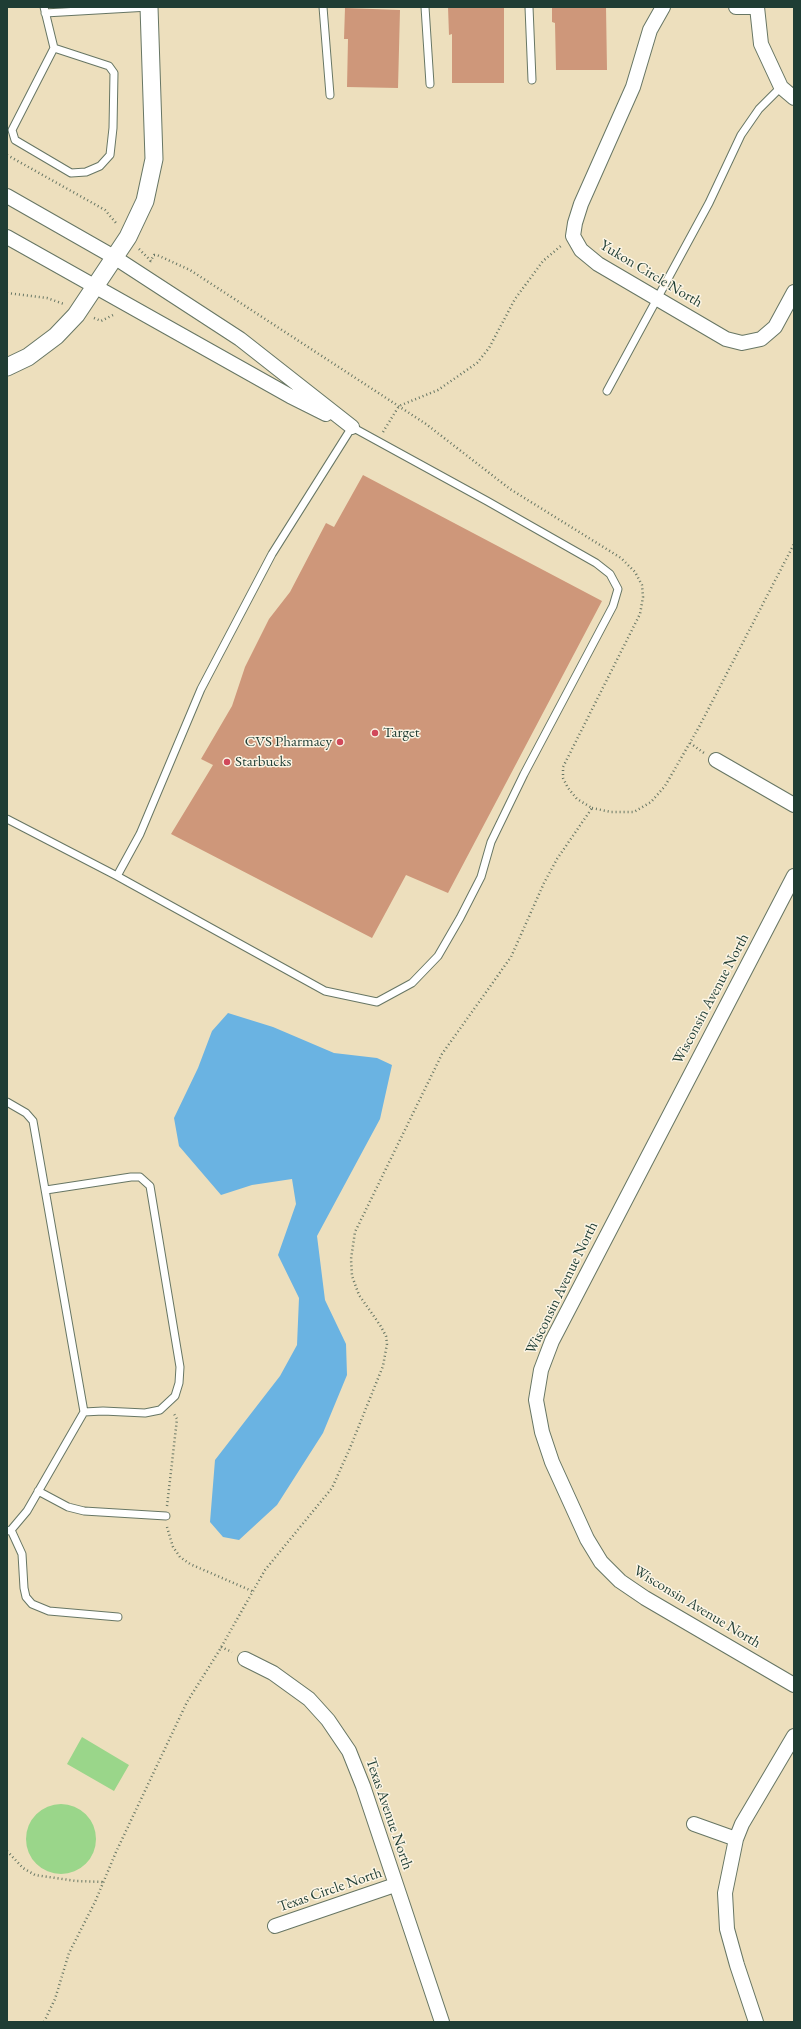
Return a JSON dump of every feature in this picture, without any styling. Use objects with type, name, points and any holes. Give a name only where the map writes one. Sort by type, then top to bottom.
[{"type":"street","points":[[7,367],[28,357],[56,336],[76,315],[97,286],[137,222],[146,202],[154,159],[149,7]]},
{"type":"street","points":[[573,236],[582,204],[633,86],[650,30],[663,7]]},
{"type":"street","points":[[736,7],[750,7]]},
{"type":"street","points":[[757,7],[761,44],[781,87],[794,98]]},
{"type":"street","points":[[7,196],[114,257],[240,339],[352,426]]},
{"type":"street","name":"Yukon Circle North","points":[[573,236],[581,250],[598,264],[726,339],[742,343],[761,339],[775,327],[794,292]]},
{"type":"street","points":[[7,237],[97,286],[290,396],[352,426]]},
{"type":"street","points":[[716,760],[794,805]]},
{"type":"street","name":"Wisconsin Avenue North","points":[[794,876],[552,1341],[541,1370],[536,1400],[542,1432],[552,1462],[587,1539],[601,1562],[620,1581],[645,1598],[794,1685]]},
{"type":"street","name":"Texas Avenue North","points":[[245,1659],[273,1673],[309,1699],[328,1720],[349,1751],[363,1786],[442,2022]]},
{"type":"street","points":[[756,2022],[736,1965],[727,1928],[725,1893],[736,1838],[752,1805],[794,1736]]},
{"type":"street","points":[[694,1824],[736,1838]]},
{"type":"street","name":"Texas Circle North","points":[[275,1926],[395,1885]]},
{"type":"lane","points":[[54,48],[109,66],[114,73],[113,134],[110,155],[100,166],[86,172],[71,173],[14,140],[12,130],[54,48],[44,10],[149,7]]},
{"type":"lane","points":[[323,7],[330,95]]},
{"type":"lane","points":[[425,7],[430,84]]},
{"type":"lane","points":[[529,7],[532,80]]},
{"type":"lane","points":[[606,391],[658,299],[709,203],[741,135],[759,109],[781,87]]},
{"type":"lane","points":[[7,819],[117,876],[325,992],[377,1002],[412,983],[438,956],[481,877],[491,842],[524,774],[613,606],[618,590],[610,574],[596,564],[352,426],[272,554],[201,689],[140,834],[117,876]]},
{"type":"lane","points":[[7,1102],[26,1113],[33,1121],[84,1412],[27,1511],[9,1531],[22,1554],[24,1588],[26,1597],[32,1604],[49,1611],[118,1616]]},
{"type":"lane","points":[[46,1190],[131,1177],[140,1177],[150,1186],[180,1367],[179,1383],[175,1396],[168,1405],[160,1410],[145,1414],[103,1411],[84,1412]]},
{"type":"lane","points":[[38,1491],[68,1507],[84,1511],[166,1516]]},
{"type":"path","points":[[7,155],[105,210]]},
{"type":"path","points":[[378,441],[399,406],[438,390],[477,363],[489,348],[515,298],[529,279],[543,261],[573,236]]},
{"type":"path","points":[[151,262],[154,255],[157,255],[190,270],[426,424],[510,489],[621,558],[635,572],[642,585],[643,597],[640,614],[563,767],[563,778],[568,788],[577,799],[592,808],[611,812],[634,812],[651,802],[665,786],[710,706],[794,544]]},
{"type":"path","points":[[7,293],[48,298]]},
{"type":"path","points":[[44,2022],[55,1999],[68,1953],[104,1882],[116,1852],[155,1772],[180,1716],[252,1591],[282,1547],[332,1488],[383,1366],[387,1344],[386,1336],[359,1295],[352,1276],[351,1259],[355,1232],[442,1054],[511,957],[557,858],[592,808]]},
{"type":"path","points":[[168,1405],[177,1419],[166,1516],[171,1541],[180,1557],[190,1564],[252,1591]]},
{"type":"path","points":[[7,1851],[23,1868],[35,1875],[76,1881],[104,1882]]},
{"type":"green space","points":[[82,1737],[129,1765],[114,1791],[67,1764]]},
{"type":"green space","points":[[61,1804],[74,1807],[86,1814],[93,1826],[96,1839],[93,1852],[86,1864],[74,1871],[61,1874],[48,1871],[36,1864],[29,1852],[26,1839],[29,1826],[36,1814],[48,1807]]},
{"type":"water","points":[[228,1013],[273,1027],[334,1053],[377,1058],[392,1065],[380,1119],[317,1236],[325,1300],[346,1344],[347,1375],[323,1433],[277,1505],[239,1540],[223,1537],[210,1522],[215,1460],[280,1376],[297,1345],[299,1298],[278,1255],[296,1204],[292,1179],[252,1185],[221,1195],[179,1146],[174,1118],[198,1068],[212,1031]]},
{"type":"building","points":[[448,7],[504,7],[504,83],[452,83],[452,34],[449,35]]},
{"type":"building","points":[[552,7],[606,7],[607,70],[556,70],[555,23],[552,22]]},
{"type":"building","points":[[345,8],[400,10],[398,88],[347,87],[348,39],[344,39]]},
{"type":"building","name":"Target","points":[[363,475],[602,601],[448,893],[406,875],[372,938],[171,834],[213,765],[201,759],[232,706],[245,667],[269,619],[290,592],[326,523],[334,527]]},
{"type":"place","name":"Target","points":[[375,733]]},
{"type":"place","name":"CVS Pharmacy","points":[[340,742]]},
{"type":"place","name":"Starbucks","points":[[227,762]]}]
